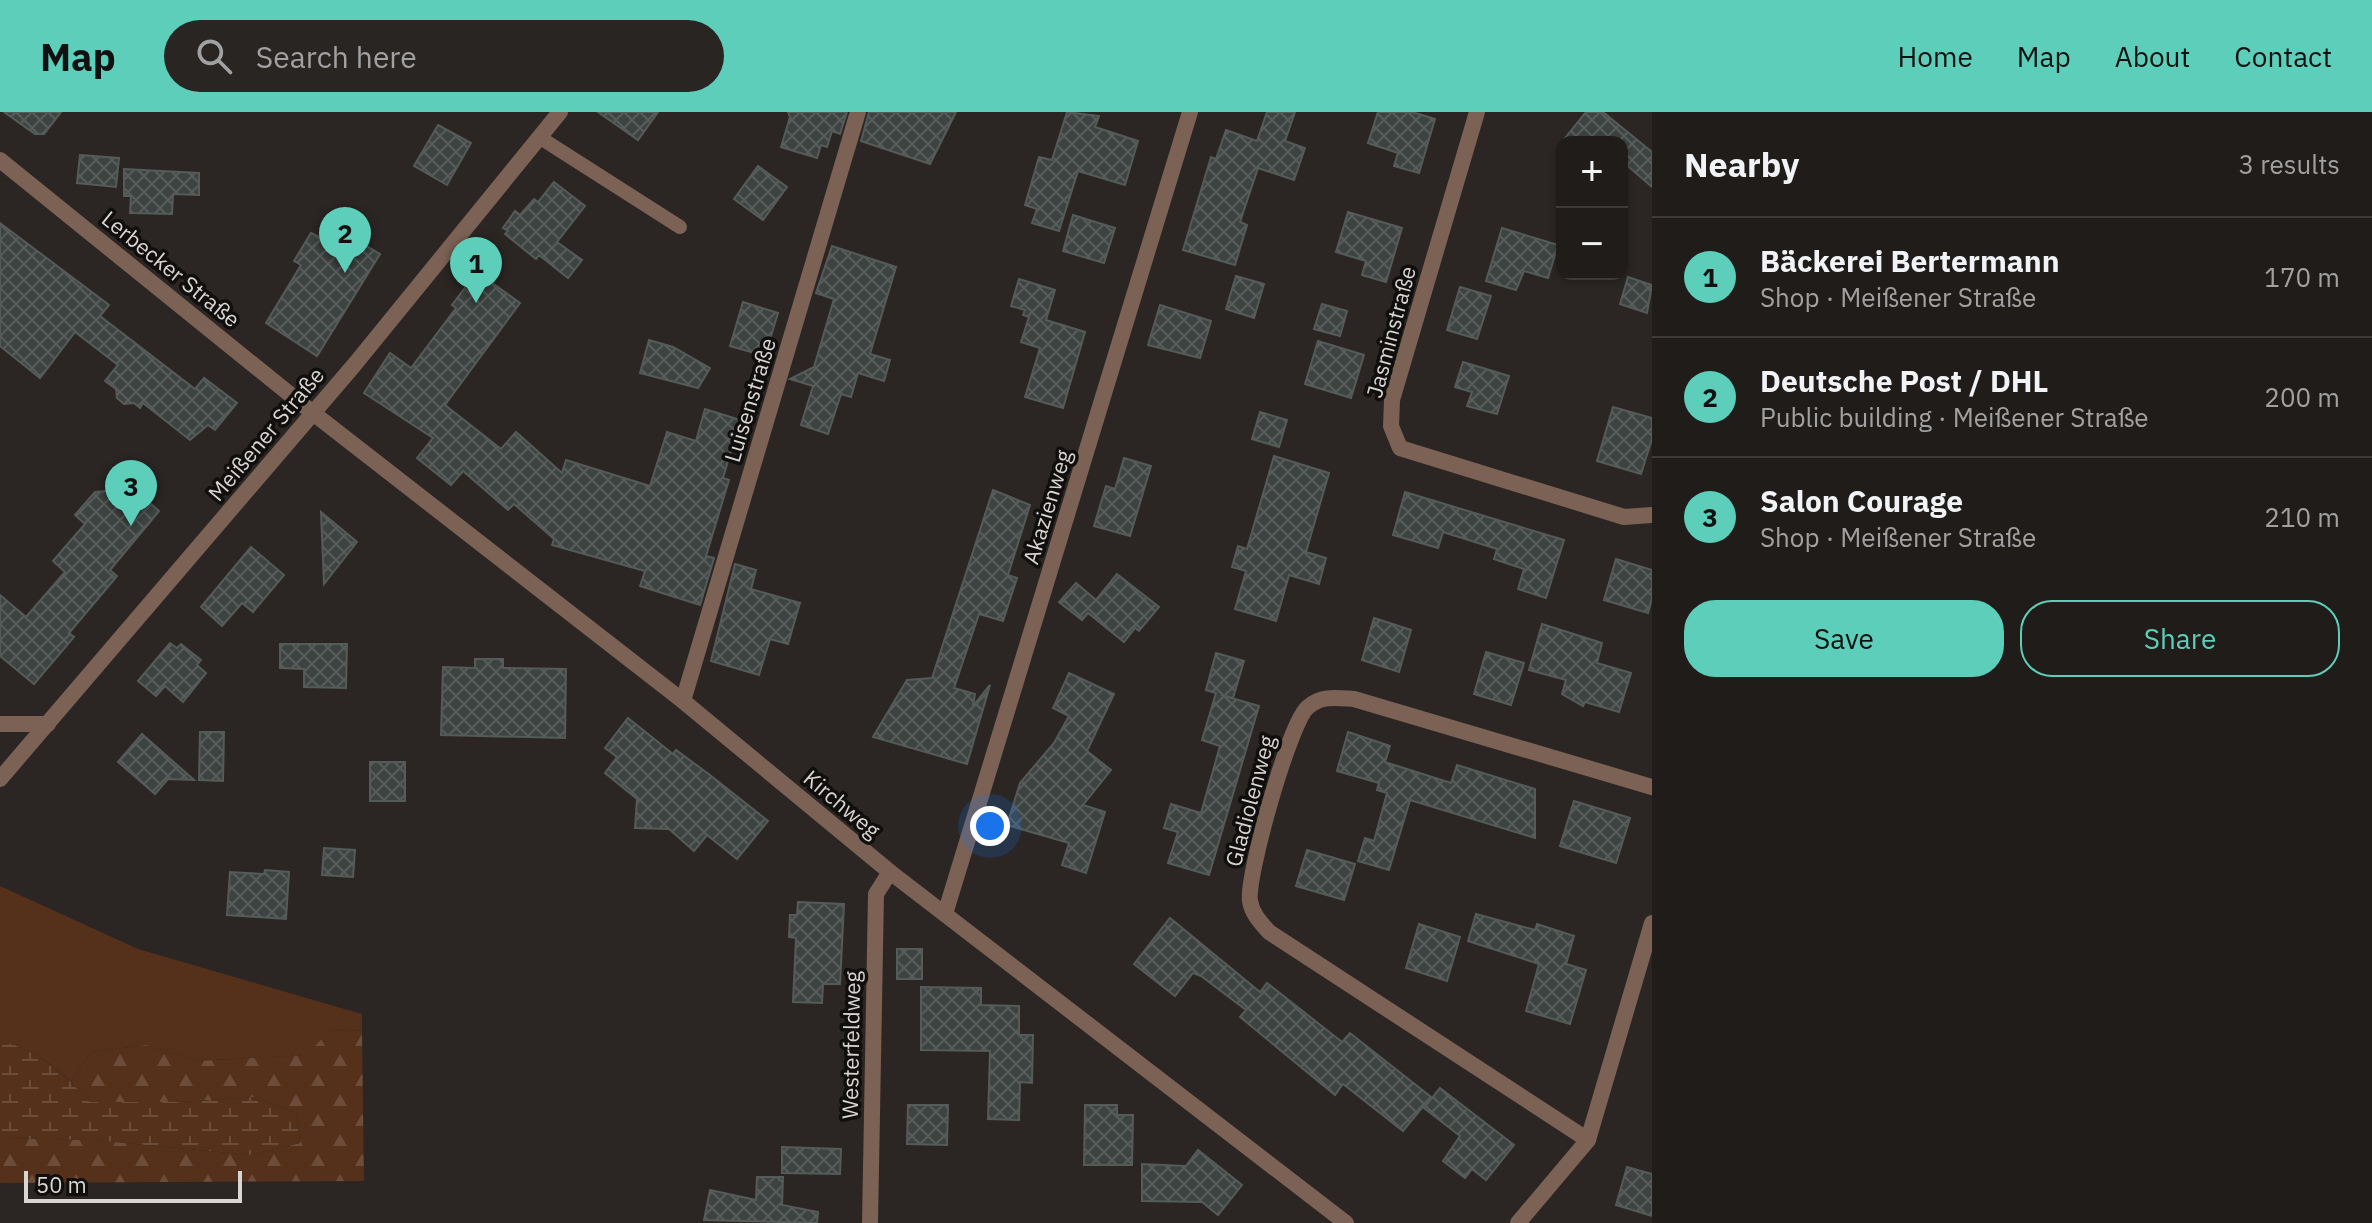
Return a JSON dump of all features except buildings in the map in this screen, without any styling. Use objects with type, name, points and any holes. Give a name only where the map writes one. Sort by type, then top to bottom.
[{"type":"street","name":"Meißener Straße","points":[[0,779],[313,413],[560,112]]},
{"type":"street","name":"Luisenstraße","points":[[683,701],[858,112]]},
{"type":"street","name":"Akazienweg","points":[[945,914],[1190,112]]},
{"type":"street","name":"Jasminstraße","points":[[1477,112],[1392,400],[1391,426],[1400,448],[1624,517],[1652,515]]},
{"type":"street","name":"Lerbecker Straße","points":[[0,160],[313,413]]},
{"type":"street","name":"Kirchweg","points":[[313,413],[683,701],[890,872],[1346,1223]]},
{"type":"street","name":"Gladiolenweg","points":[[1588,1140],[1269,932],[1257,919],[1250,900],[1252,874],[1292,730],[1306,708],[1324,697],[1354,699],[1652,787]]},
{"type":"street","points":[[0,724],[48,724]]},
{"type":"street","name":"Westerfeldweg","points":[[870,1223],[876,894],[890,872]]},
{"type":"street","points":[[1518,1223],[1588,1140],[1652,923]]},
{"type":"lane","points":[[539,137],[680,227]]},
{"type":"green space","points":[[0,886],[138,949],[362,1014],[362,1031],[332,1029],[307,1055],[197,1061],[146,1045],[91,1052],[71,1082],[38,1057],[0,1041]]},
{"type":"green space","points":[[332,1029],[362,1031],[364,1181],[0,1183],[0,1138],[94,1140],[250,1155],[300,1143],[297,1113],[253,1097],[180,1102],[90,1102],[71,1082],[91,1052],[146,1045],[197,1061],[306,1055]]},
{"type":"green space","points":[[0,1041],[27,1050],[50,1064],[90,1102],[180,1102],[253,1097],[297,1113],[300,1143],[250,1155],[94,1140],[0,1138]]},
{"type":"place","name":"Deutsche Post / DHL","points":[[345,273]]},
{"type":"place","name":"Bäckerei Bertermann","points":[[476,303]]},
{"type":"place","name":"Salon Courage","points":[[131,526]]}]
